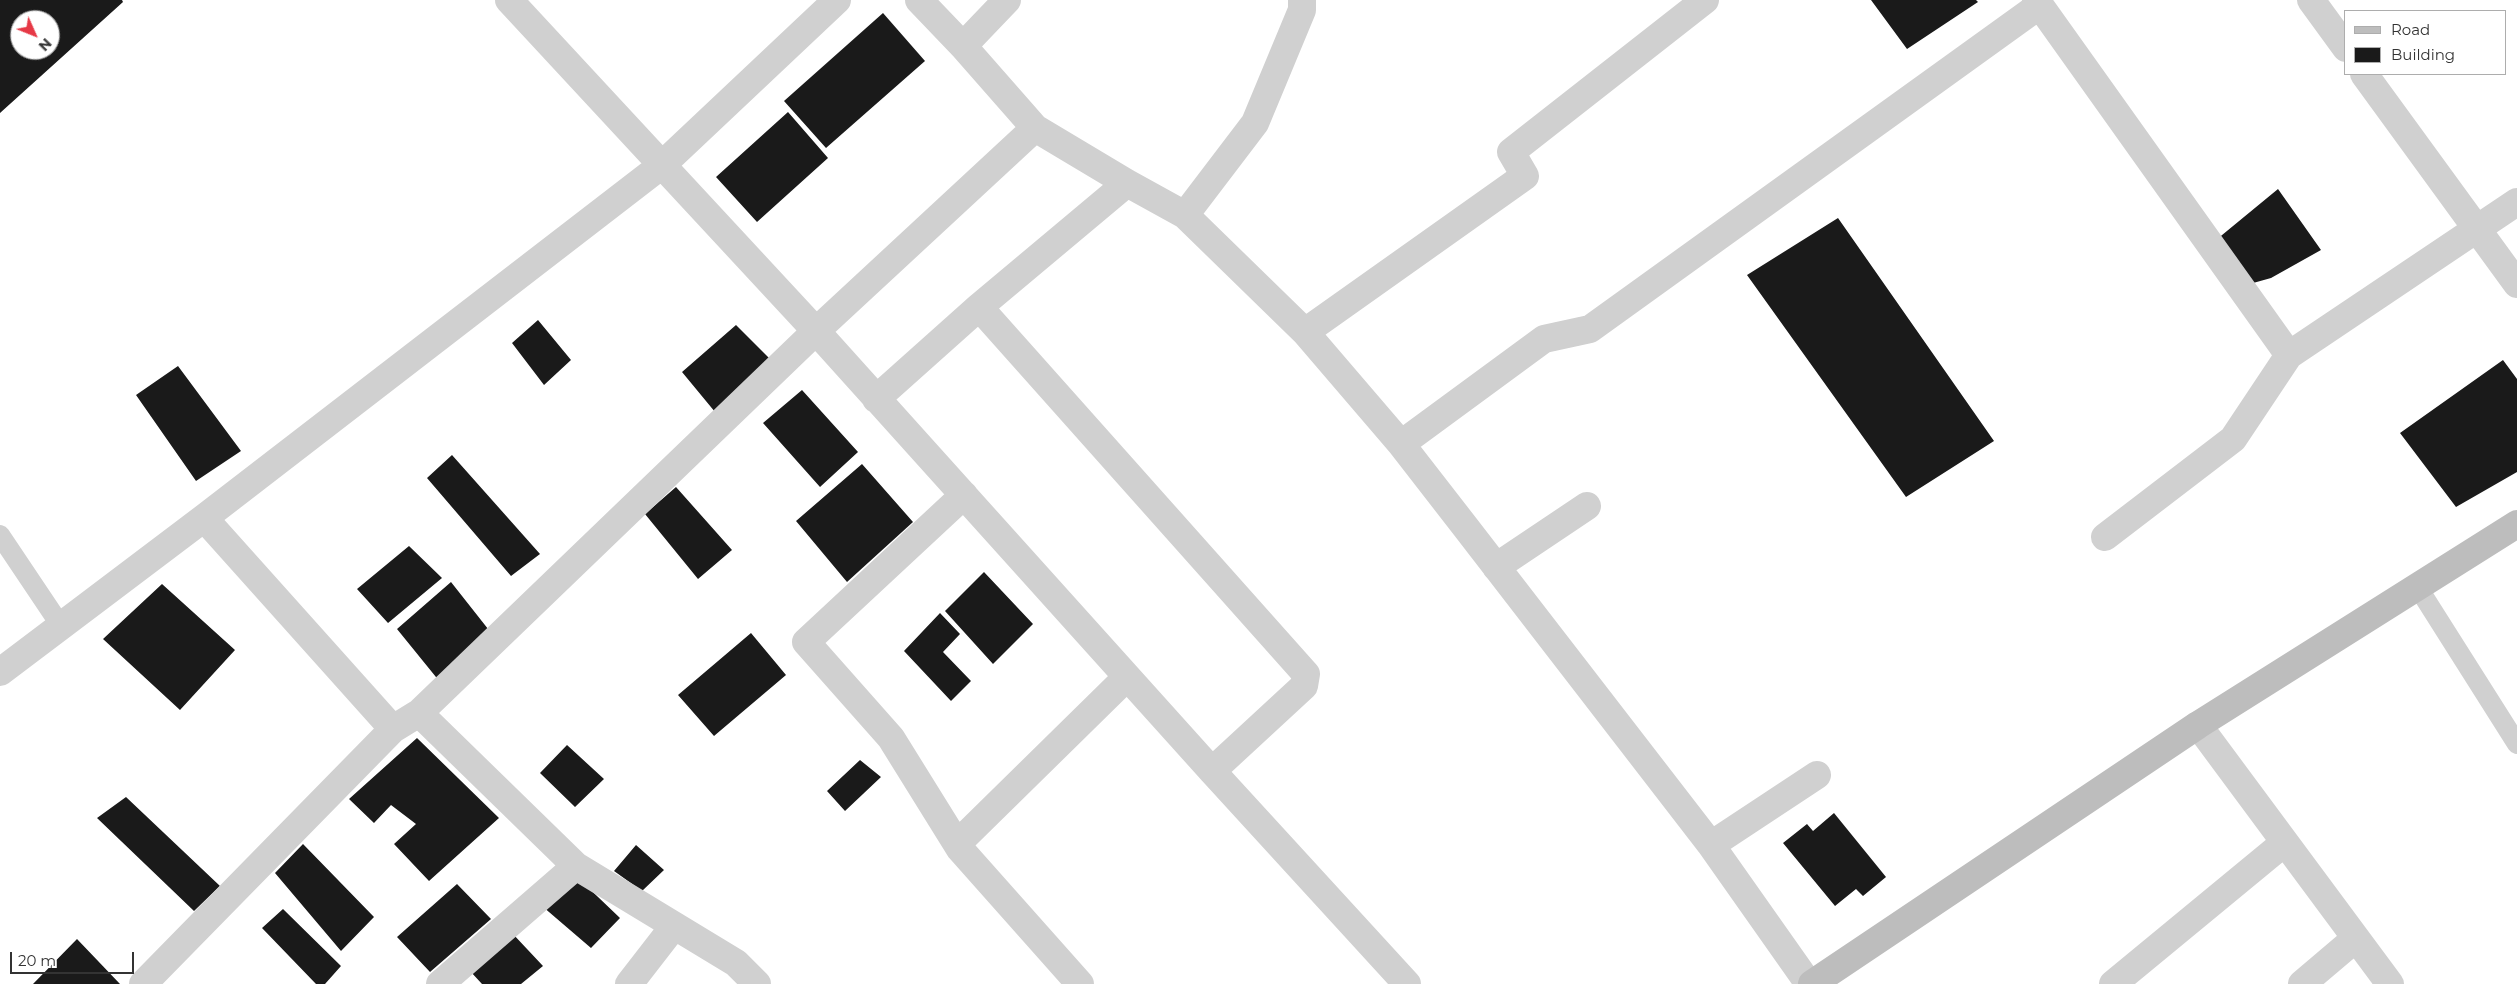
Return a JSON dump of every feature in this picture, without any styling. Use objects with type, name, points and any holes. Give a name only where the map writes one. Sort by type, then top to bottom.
[{"type":"main road","points":[[1811,984],[2198,725],[2517,524]]},
{"type":"street","points":[[509,0],[816,331],[1212,771],[1407,984]]},
{"type":"street","points":[[0,672],[204,518],[662,165],[837,0]]},
{"type":"street","points":[[918,0],[963,46],[1035,128],[1185,215],[1305,332],[1401,444],[1711,845],[1811,984]]},
{"type":"street","points":[[963,46],[1007,0]]},
{"type":"street","points":[[1185,215],[1255,123],[1302,10],[1302,0]]},
{"type":"street","points":[[1305,332],[1525,176],[1511,152],[1705,0]]},
{"type":"street","points":[[2311,0],[2344,45]]},
{"type":"street","points":[[1401,444],[1544,339],[1590,329],[2038,3],[2289,355]]},
{"type":"street","points":[[2365,75],[2517,284]]},
{"type":"street","points":[[143,984],[393,729],[419,713],[816,331],[1035,128]]},
{"type":"street","points":[[876,399],[979,307],[1127,183]]},
{"type":"street","points":[[2106,537],[2232,439],[2289,355],[2517,202]]},
{"type":"street","points":[[979,307],[1306,674],[1304,686],[1212,771]]},
{"type":"street","points":[[964,496],[806,642],[891,738],[957,844],[1080,984]]},
{"type":"street","points":[[1496,567],[1587,506]]},
{"type":"street","points":[[204,518],[393,729]]},
{"type":"street","points":[[957,844],[1127,677]]},
{"type":"street","points":[[419,713],[576,866],[736,963],[757,984]]},
{"type":"street","points":[[2198,725],[2390,984]]},
{"type":"street","points":[[1711,845],[1817,775]]},
{"type":"street","points":[[2113,984],[2284,843]]},
{"type":"street","points":[[440,984],[576,866]]},
{"type":"street","points":[[629,984],[674,926]]},
{"type":"street","points":[[2302,984],[2355,939]]},
{"type":"lane","points":[[0,535],[61,626]]},
{"type":"lane","points":[[2416,586],[2517,744]]},
{"type":"building","points":[[0,0],[122,0],[123,2],[60,59],[60,10],[10,10],[10,60],[59,60],[0,113]]},
{"type":"building","points":[[1871,0],[1976,0],[1978,2],[1907,49]]},
{"type":"building","points":[[883,13],[925,61],[826,148],[784,101]]},
{"type":"building","points":[[788,112],[828,158],[757,222],[716,177]]},
{"type":"building","points":[[2278,189],[2321,250],[2271,278],[2246,285],[2216,240]]},
{"type":"building","points":[[1838,218],[1994,441],[1906,497],[1747,275]]},
{"type":"building","points":[[538,320],[571,360],[544,385],[512,343]]},
{"type":"building","points":[[736,325],[777,366],[720,418],[682,372]]},
{"type":"building","points":[[2503,360],[2517,379],[2517,472],[2456,507],[2400,433]]},
{"type":"building","points":[[178,366],[241,451],[196,481],[136,395]]},
{"type":"building","points":[[802,390],[858,452],[820,487],[763,423]]},
{"type":"building","points":[[452,455],[540,554],[511,576],[427,478]]},
{"type":"building","points":[[862,464],[913,522],[847,582],[796,521]]},
{"type":"building","points":[[676,487],[732,550],[698,579],[645,514]]},
{"type":"building","points":[[409,546],[442,578],[388,623],[357,589]]},
{"type":"building","points":[[984,572],[1033,624],[993,664],[945,611]]},
{"type":"building","points":[[451,582],[492,634],[440,682],[397,629]]},
{"type":"building","points":[[162,584],[235,650],[180,710],[103,639]]},
{"type":"building","points":[[940,613],[960,634],[943,652],[971,681],[951,701],[904,651]]},
{"type":"building","points":[[751,633],[786,675],[714,736],[678,695]]},
{"type":"building","points":[[417,738],[499,818],[429,881],[394,844],[416,824],[391,805],[374,823],[349,799]]},
{"type":"building","points":[[567,745],[604,779],[575,807],[540,773]]},
{"type":"building","points":[[860,760],[881,777],[845,811],[827,791]]},
{"type":"building","points":[[126,797],[220,886],[194,911],[97,818]]},
{"type":"building","points":[[1834,813],[1886,877],[1863,896],[1856,889],[1835,906],[1783,843],[1807,824],[1813,831]]},
{"type":"building","points":[[303,844],[374,917],[341,951],[275,873]]},
{"type":"building","points":[[636,845],[664,870],[642,891],[614,871]]},
{"type":"building","points":[[575,875],[620,918],[591,948],[542,906]]},
{"type":"building","points":[[457,884],[491,919],[430,972],[397,937]]},
{"type":"building","points":[[283,909],[341,966],[325,984],[316,984],[262,928]]},
{"type":"building","points":[[512,933],[543,966],[521,984],[482,984],[470,971]]},
{"type":"building","points":[[77,939],[120,984],[33,984]]}]
